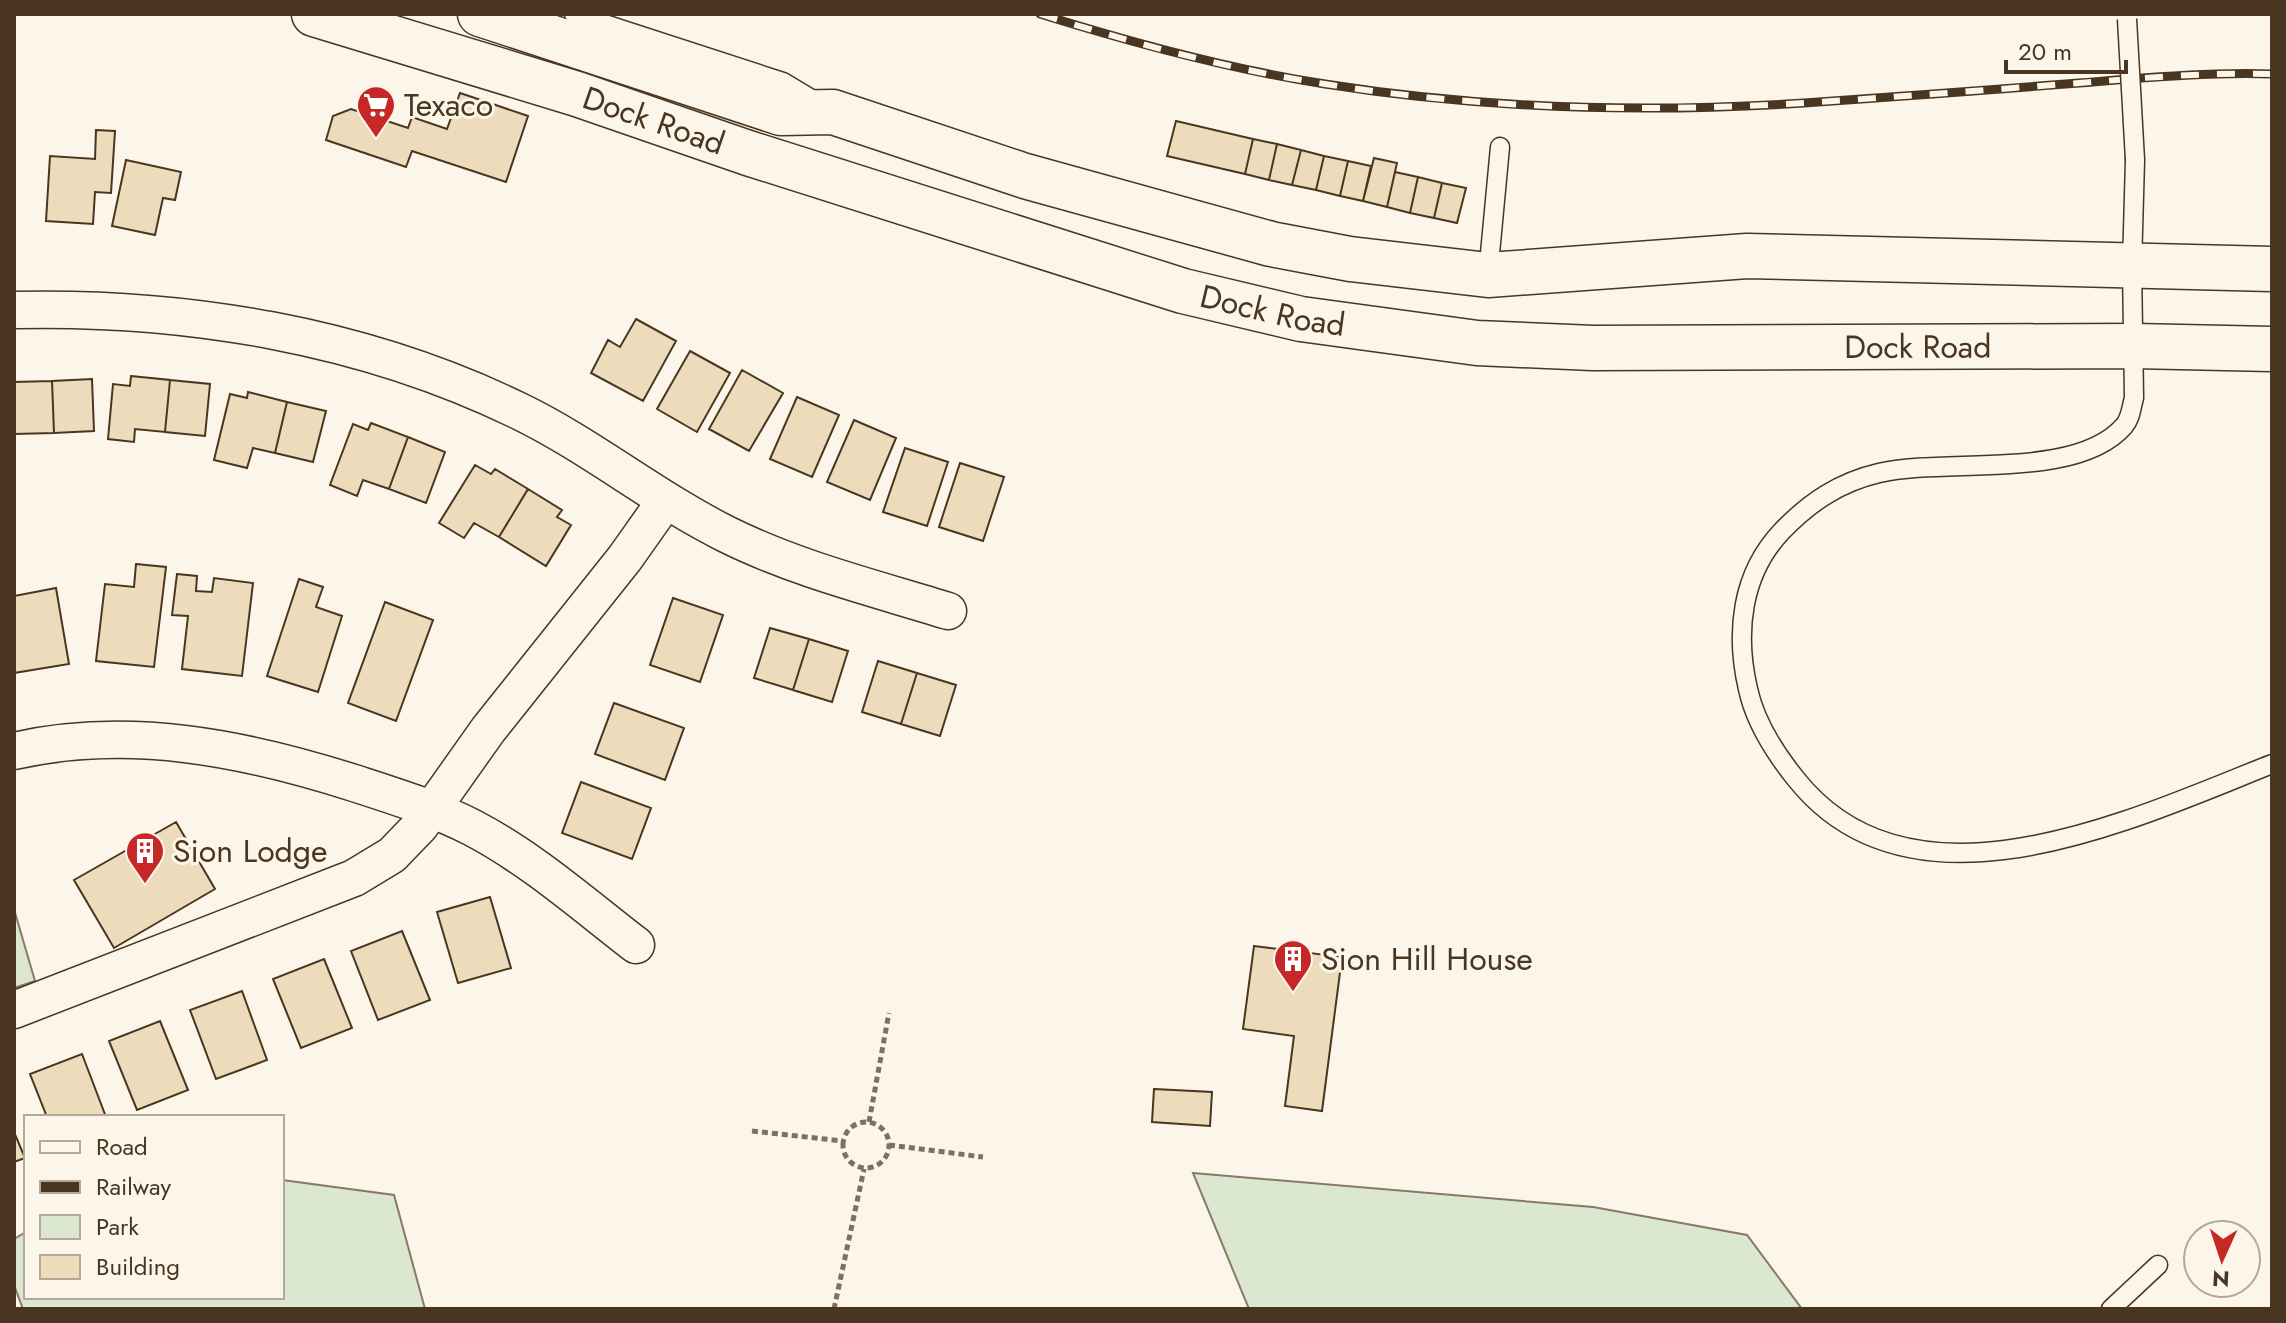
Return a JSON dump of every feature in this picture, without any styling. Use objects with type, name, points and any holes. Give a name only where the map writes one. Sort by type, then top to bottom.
[{"type":"main road","name":"Dock Road","points":[[314,14],[577,94],[748,153],[1183,291],[1301,319],[1477,343],[1593,348],[2134,346],[2272,349]]},
{"type":"main road","name":"Dock Road","points":[[480,14],[781,113],[833,112],[1025,176],[1271,244],[1350,259],[1488,275],[1747,256],[2272,269]]},
{"type":"street","points":[[14,310],[102,310],[204,319],[305,337],[359,352],[466,388],[518,410],[592,452],[695,518],[758,549],[948,611]]},
{"type":"street","points":[[14,1010],[354,878],[392,855],[432,810],[488,730],[625,558],[666,500]]},
{"type":"street","points":[[14,751],[100,740],[144,740],[189,744],[282,761],[432,810],[472,828],[517,854],[636,945]]},
{"type":"lane","points":[[574,14],[783,82],[833,112]]},
{"type":"lane","points":[[2127,17],[2135,160],[2132,266],[2134,398],[2130,417],[2107,441],[2048,460],[1896,469],[1825,494],[1779,534],[1761,559],[1744,605],[1742,664],[1750,699],[1768,738],[1810,797],[1832,817],[1857,832],[1887,844],[1918,850],[1955,854],[1989,852],[2057,839],[2144,814],[2272,764]]},
{"type":"lane","points":[[1488,275],[1500,147]]},
{"type":"lane","points":[[2111,1309],[2158,1265]]},
{"type":"path","points":[[869,1122],[889,1013]]},
{"type":"path","points":[[869,1122],[884,1130],[889,1145],[884,1160],[871,1168],[864,1168],[850,1162],[845,1155],[843,1141],[856,1124],[869,1122]]},
{"type":"path","points":[[752,1131],[843,1141]]},
{"type":"path","points":[[889,1145],[983,1157]]},
{"type":"path","points":[[834,1309],[864,1168]]},
{"type":"green space","points":[[14,909],[35,981],[14,988]]},
{"type":"green space","points":[[1193,1173],[1593,1207],[1747,1235],[1802,1309],[1249,1309]]},
{"type":"green space","points":[[284,1180],[394,1195],[425,1309],[23,1309],[14,1285],[14,1239],[24,1233],[24,1299],[284,1299]]},
{"type":"building","points":[[460,93],[528,116],[506,182],[412,151],[406,167],[326,140],[333,116],[351,109],[408,128],[412,117],[447,129]]},
{"type":"building","points":[[1176,121],[1253,139],[1245,174],[1167,156]]},
{"type":"building","points":[[96,130],[115,131],[111,193],[95,192],[93,224],[46,221],[50,156],[95,159]]},
{"type":"building","points":[[1253,139],[1277,144],[1269,180],[1245,174]]},
{"type":"building","points":[[1277,144],[1301,150],[1292,185],[1269,180]]},
{"type":"building","points":[[1301,150],[1324,156],[1316,190],[1292,185]]},
{"type":"building","points":[[1324,156],[1348,161],[1340,196],[1316,190]]},
{"type":"building","points":[[1374,158],[1397,163],[1387,207],[1363,201]]},
{"type":"building","points":[[126,160],[181,172],[175,200],[163,198],[155,235],[112,226]]},
{"type":"building","points":[[1348,161],[1371,166],[1363,201],[1340,196]]},
{"type":"building","points":[[1395,172],[1418,177],[1410,213],[1387,207]]},
{"type":"building","points":[[1418,177],[1442,183],[1434,218],[1410,213]]},
{"type":"building","points":[[1442,183],[1466,188],[1457,223],[1434,218]]},
{"type":"building","points":[[636,319],[676,341],[643,401],[591,373],[608,340],[620,347]]},
{"type":"building","points":[[690,351],[730,373],[697,432],[657,409]]},
{"type":"building","points":[[742,370],[783,393],[749,451],[709,429]]},
{"type":"building","points":[[131,376],[170,380],[165,432],[135,429],[134,442],[108,439],[113,384],[130,386]]},
{"type":"building","points":[[92,379],[94,431],[54,433],[52,381]]},
{"type":"building","points":[[170,380],[210,384],[205,436],[165,432]]},
{"type":"building","points":[[52,381],[54,433],[14,434],[14,382]]},
{"type":"building","points":[[248,392],[287,402],[275,453],[253,448],[247,468],[214,460],[230,394],[247,398]]},
{"type":"building","points":[[797,397],[839,415],[812,477],[770,459]]},
{"type":"building","points":[[287,402],[326,411],[313,462],[275,453]]},
{"type":"building","points":[[854,420],[896,438],[870,500],[827,482]]},
{"type":"building","points":[[371,423],[408,437],[389,489],[363,480],[357,496],[330,485],[353,424],[368,430]]},
{"type":"building","points":[[408,437],[445,452],[426,503],[389,489]]},
{"type":"building","points":[[905,448],[948,462],[927,526],[883,512]]},
{"type":"building","points":[[960,463],[1004,477],[983,541],[939,527]]},
{"type":"building","points":[[475,465],[491,474],[495,469],[528,489],[499,537],[474,523],[464,538],[439,523]]},
{"type":"building","points":[[528,489],[562,510],[557,517],[571,525],[546,566],[499,537]]},
{"type":"building","points":[[136,564],[166,567],[154,667],[96,661],[105,584],[134,587]]},
{"type":"building","points":[[177,574],[197,576],[196,591],[212,592],[214,578],[253,583],[242,676],[182,669],[188,616],[172,615]]},
{"type":"building","points":[[299,579],[323,587],[316,607],[342,616],[318,692],[267,676]]},
{"type":"building","points":[[56,588],[69,664],[14,673],[14,596]]},
{"type":"building","points":[[673,598],[723,615],[700,682],[650,665]]},
{"type":"building","points":[[385,602],[433,620],[396,721],[348,703]]},
{"type":"building","points":[[770,628],[809,639],[793,690],[754,678]]},
{"type":"building","points":[[809,639],[848,651],[832,702],[793,690]]},
{"type":"building","points":[[878,661],[917,673],[901,724],[862,712]]},
{"type":"building","points":[[917,673],[956,685],[940,736],[901,724]]},
{"type":"building","points":[[614,703],[684,728],[665,780],[595,754]]},
{"type":"building","points":[[581,782],[651,808],[632,859],[562,833]]},
{"type":"building","name":"Sion Lodge","points":[[176,822],[215,889],[114,948],[74,880]]},
{"type":"building","points":[[490,897],[511,968],[458,983],[437,912]]},
{"type":"building","points":[[402,931],[430,1000],[378,1020],[351,951]]},
{"type":"building","name":"Sion Hill House","points":[[1254,946],[1342,957],[1322,1111],[1285,1106],[1294,1036],[1243,1029]]},
{"type":"building","points":[[324,959],[352,1028],[301,1048],[273,979]]},
{"type":"building","points":[[242,991],[267,1060],[216,1079],[190,1010]]},
{"type":"building","points":[[160,1021],[188,1090],[137,1110],[109,1041]]},
{"type":"building","points":[[82,1054],[105,1115],[46,1115],[30,1074]]},
{"type":"building","points":[[1154,1089],[1212,1092],[1210,1126],[1152,1122]]},
{"type":"building","points":[[14,1132],[24,1158],[14,1162]]},
{"type":"railway","points":[[1040,14],[1181,54],[1289,78],[1444,99],[1564,107],[1744,106],[2176,76],[2272,74]]},
{"type":"place","name":"Texaco","points":[[376,139]]},
{"type":"place","name":"Sion Lodge","points":[[145,885]]},
{"type":"place","name":"Sion Hill House","points":[[1293,993]]}]
